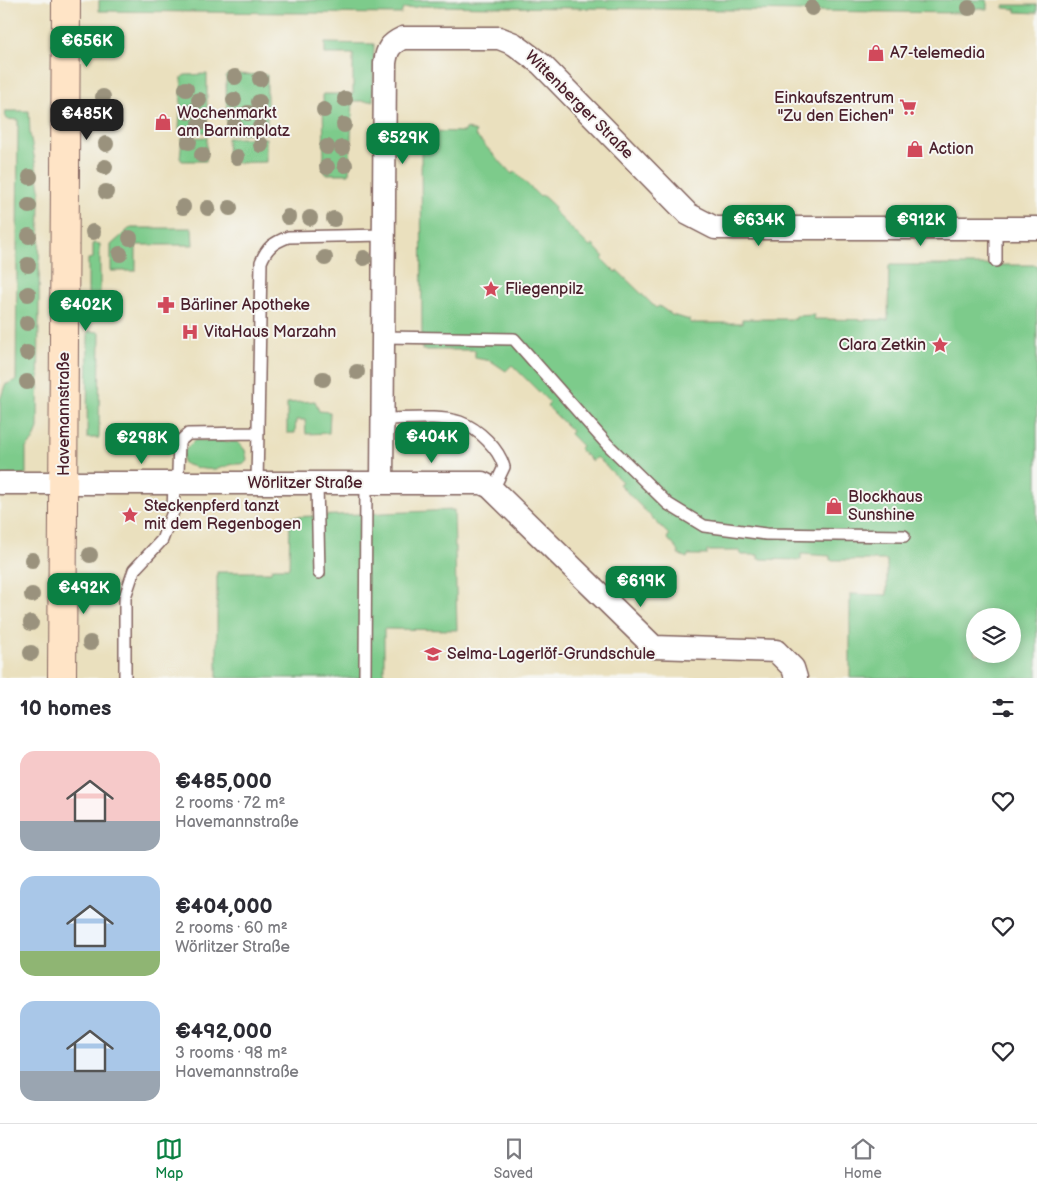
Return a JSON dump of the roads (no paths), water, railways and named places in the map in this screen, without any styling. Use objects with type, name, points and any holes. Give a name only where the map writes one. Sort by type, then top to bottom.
[{"type":"main road","name":"Havemannstraße","points":[[62,678],[66,0]]},
{"type":"street","name":"Wittenberger Straße","points":[[374,483],[383,418],[386,51],[393,43],[410,37],[499,38],[514,44],[541,64],[688,214],[715,228],[762,222],[1037,228]]},
{"type":"street","name":"Wörlitzer Straße","points":[[0,483],[482,483],[493,490],[654,647],[776,650],[793,668],[796,678]]},
{"type":"lane","points":[[996,228],[996,261]]},
{"type":"lane","points":[[257,484],[262,262],[267,248],[288,237],[384,235]]},
{"type":"lane","points":[[383,337],[514,339],[606,443],[668,504],[704,526],[766,534],[904,536]]},
{"type":"lane","points":[[383,418],[460,422],[490,442],[501,457],[504,468],[493,490]]},
{"type":"lane","points":[[125,678],[125,597],[134,570],[162,540],[173,512],[174,484],[178,472],[179,442],[188,434],[258,433]]},
{"type":"lane","points":[[365,678],[374,483]]},
{"type":"lane","points":[[317,484],[319,573]]},
{"type":"place","name":"A7-telemedia","points":[[876,53]]},
{"type":"place","name":"Einkaufszentrum \"Zu den Eichen\"","points":[[908,107]]},
{"type":"place","name":"Wochenmarkt am Barnimplatz","points":[[163,122]]},
{"type":"place","name":"Action","points":[[915,149]]},
{"type":"place","name":"Fliegenpilz","points":[[491,289]]},
{"type":"place","name":"Bärliner Apotheke","points":[[166,305]]},
{"type":"place","name":"VitaHaus Marzahn","points":[[190,332]]},
{"type":"place","name":"Clara Zetkin","points":[[940,345]]},
{"type":"place","name":"Blockhaus Sunshine","points":[[834,506]]},
{"type":"place","name":"Steckenpferd tanzt mit dem Regenbogen","points":[[130,515]]},
{"type":"place","name":"Selma-Lagerlöf-Grundschule","points":[[433,654]]}]
